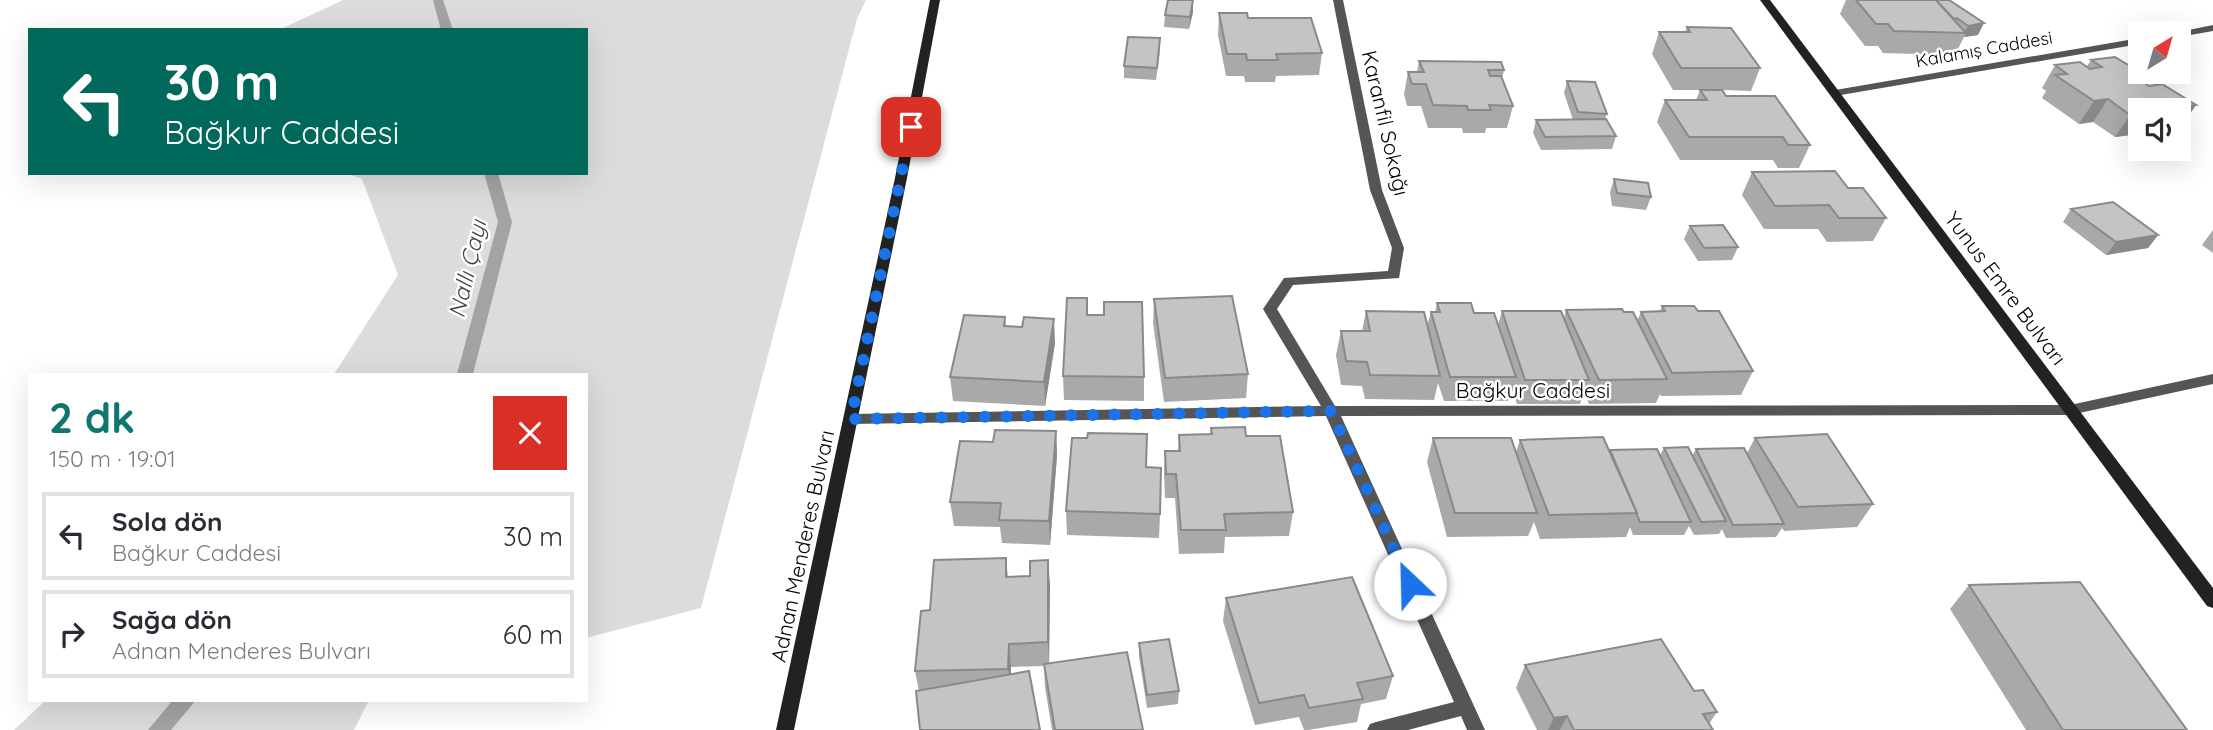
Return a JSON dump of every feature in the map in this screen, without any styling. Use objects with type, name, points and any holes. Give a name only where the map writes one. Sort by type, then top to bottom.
[{"type":"street","name":"Adnan Menderes Bulvarı","points":[[785,730],[935,0]]},
{"type":"street","name":"Karanfil Sokağı","points":[[1338,0],[1376,190],[1398,248],[1394,275],[1289,281],[1270,309],[1331,411],[1476,730]]},
{"type":"street","name":"Yunus Emre Bulvarı","points":[[1765,0],[2213,601]]},
{"type":"street","points":[[2191,32],[2213,28]]},
{"type":"street","name":"Kalamış Caddesi","points":[[1835,93],[2128,43]]},
{"type":"street","name":"Bağkur Caddesi","points":[[851,419],[1331,411],[2070,410],[2213,379]]},
{"type":"street","points":[[1377,730],[1465,707]]},
{"type":"shaded area","points":[[343,0],[866,0],[857,19],[701,608],[588,637],[588,373],[335,373],[398,275],[362,179],[351,175],[588,175],[588,28],[283,28]]},
{"type":"shaded area","points":[[44,702],[368,702],[354,730],[14,730]]},
{"type":"building","points":[[1168,0],[1193,0],[1190,17],[1165,15]]},
{"type":"building","points":[[1856,0],[1936,0],[1966,33],[1894,31],[1888,24],[1876,24]]},
{"type":"building","points":[[1936,0],[1949,0],[1984,23],[1968,26],[1957,18],[1954,19]]},
{"type":"building","points":[[1219,13],[1247,13],[1248,18],[1311,18],[1322,53],[1276,54],[1278,60],[1247,60],[1246,54],[1227,54]]},
{"type":"building","points":[[1687,27],[1731,28],[1760,68],[1681,68],[1659,32],[1690,32]]},
{"type":"building","points":[[1128,37],[1160,38],[1157,68],[1124,66]]},
{"type":"building","points":[[2115,57],[2128,65],[2128,84],[2162,84],[2185,98],[2128,98],[2128,114],[2108,99],[2094,101],[2055,75],[2067,74],[2055,65],[2080,62],[2090,69],[2102,67],[2091,60]]},
{"type":"building","points":[[1419,61],[1501,62],[1504,70],[1488,70],[1490,76],[1501,76],[1513,106],[1489,105],[1491,110],[1468,110],[1467,106],[1433,105],[1426,84],[1412,84],[1408,72],[1424,72]]},
{"type":"building","points":[[1567,81],[1595,82],[1607,114],[1578,112]]},
{"type":"building","points":[[1700,90],[1722,90],[1726,96],[1775,96],[1810,145],[1788,145],[1783,137],[1689,137],[1665,100],[1707,100]]},
{"type":"building","points":[[1606,119],[1616,136],[1545,137],[1536,120]]},
{"type":"building","points":[[1835,171],[1848,188],[1863,188],[1886,218],[1839,218],[1829,205],[1775,206],[1752,172]]},
{"type":"building","points":[[1614,179],[1648,183],[1651,197],[1617,193]]},
{"type":"building","points":[[2113,202],[2158,235],[2116,242],[2071,209]]},
{"type":"building","points":[[1723,225],[1738,247],[1704,248],[1690,226]]},
{"type":"building","points":[[1232,296],[1248,374],[1165,378],[1154,299]]},
{"type":"building","points":[[1067,298],[1087,298],[1087,315],[1104,315],[1104,302],[1142,302],[1144,377],[1063,376]]},
{"type":"building","points":[[1437,303],[1471,303],[1474,313],[1494,313],[1516,377],[1450,377],[1431,312],[1440,312]]},
{"type":"building","points":[[1662,306],[1694,306],[1698,311],[1719,311],[1753,371],[1672,373],[1641,312],[1665,311]]},
{"type":"building","points":[[1622,309],[1624,312],[1633,312],[1667,379],[1599,380],[1566,310]]},
{"type":"building","points":[[1366,311],[1424,312],[1440,376],[1370,375],[1367,362],[1346,361],[1341,331],[1370,331]]},
{"type":"building","points":[[1502,311],[1561,311],[1589,380],[1525,380]]},
{"type":"building","points":[[964,315],[1005,317],[1004,326],[1022,327],[1024,317],[1054,319],[1044,382],[950,377]]},
{"type":"building","points":[[1245,427],[1246,436],[1280,436],[1293,512],[1224,514],[1226,530],[1181,530],[1176,474],[1166,474],[1165,451],[1180,451],[1179,435],[1212,434],[1211,428]]},
{"type":"building","points":[[995,430],[1056,431],[1049,521],[999,520],[1001,503],[950,502],[960,441],[993,442]]},
{"type":"building","points":[[1088,433],[1147,434],[1146,467],[1161,468],[1160,514],[1066,511],[1072,438],[1087,438]]},
{"type":"building","points":[[1827,434],[1873,504],[1798,507],[1755,438]]},
{"type":"building","points":[[1603,437],[1637,513],[1549,515],[1520,440]]},
{"type":"building","points":[[1433,438],[1511,438],[1537,513],[1455,513]]},
{"type":"building","points":[[1688,447],[1726,521],[1701,522],[1664,448]]},
{"type":"building","points":[[1744,448],[1784,524],[1733,525],[1696,449]]},
{"type":"building","points":[[1657,449],[1691,522],[1640,522],[1610,450]]},
{"type":"building","points":[[1006,558],[1006,577],[1030,576],[1030,561],[1048,560],[1048,642],[1009,644],[1008,669],[915,671],[921,611],[930,610],[934,560]]},
{"type":"building","points":[[1352,577],[1393,676],[1357,683],[1363,699],[1309,708],[1304,695],[1259,703],[1226,598]]},
{"type":"building","points":[[2080,582],[2187,730],[2063,730],[1969,585]]},
{"type":"building","points":[[1169,639],[1179,691],[1147,695],[1139,643]]},
{"type":"building","points":[[1661,639],[1694,691],[1703,690],[1717,712],[1703,714],[1713,730],[1574,730],[1567,716],[1554,718],[1525,665]]},
{"type":"building","points":[[1127,652],[1143,730],[1055,730],[1044,664]]},
{"type":"building","points":[[1029,671],[1040,730],[920,730],[916,691]]},
{"type":"waterway","name":"Nallı Çayı","points":[[438,0],[446,28]]},
{"type":"waterway","name":"Nallı Çayı","points":[[465,373],[505,222],[492,175]]},
{"type":"waterway","name":"Nallı Çayı","points":[[158,730],[184,702]]},
{"type":"route","points":[[911,127],[851,419],[1331,411],[1410,584]]}]
